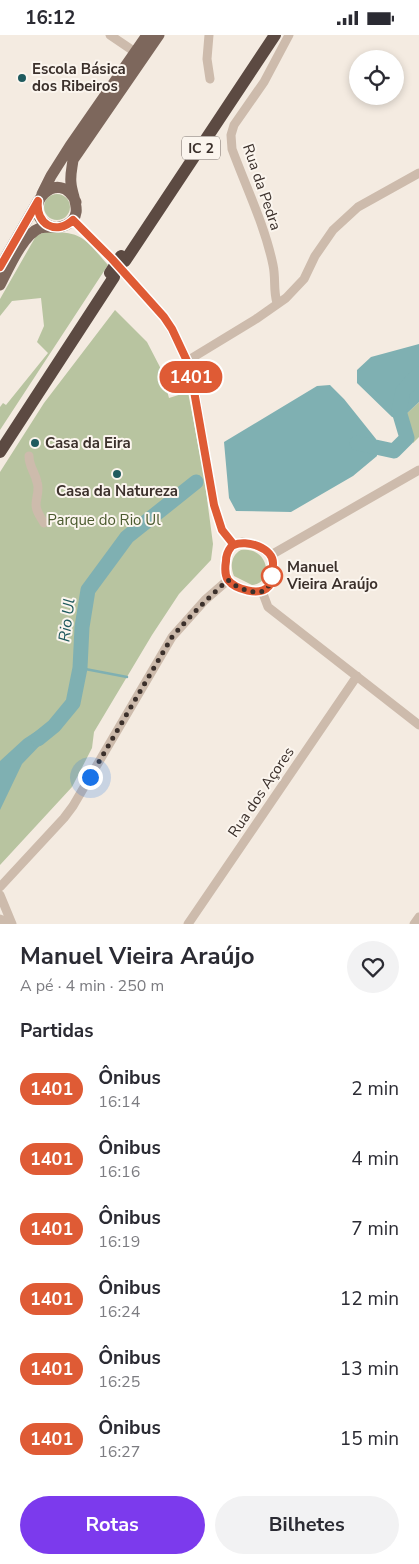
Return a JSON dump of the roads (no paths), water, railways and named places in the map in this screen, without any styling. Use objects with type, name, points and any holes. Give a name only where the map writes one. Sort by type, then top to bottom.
[{"type":"highway","name":"IC 2","points":[[0,452],[266,35]]},
{"type":"highway","name":"IC 2","points":[[123,258],[275,35]]},
{"type":"highway","name":"IC 2","points":[[0,441],[112,275]]},
{"type":"main road","points":[[0,267],[51,176],[147,35]]},
{"type":"main road","points":[[0,285],[32,232],[40,227],[63,227],[73,220],[77,208],[71,185],[74,160],[159,35]]},
{"type":"main road","points":[[52,227],[41,219],[38,214],[40,198],[47,191],[58,187],[70,192],[76,202]]},
{"type":"street","points":[[110,35],[135,52]]},
{"type":"street","points":[[209,35],[207,59],[210,79]]},
{"type":"street","name":"Rua da Pedra","points":[[277,303],[274,293],[274,267],[263,231],[232,149],[231,135],[234,125],[264,81],[290,35]]},
{"type":"street","points":[[187,361],[256,319],[296,289],[333,230],[358,207],[419,173]]},
{"type":"street","points":[[73,220],[164,317],[172,329],[187,361],[214,505],[222,530],[234,545]]},
{"type":"street","points":[[29,456],[29,463],[39,489],[36,505],[37,512],[44,523]]},
{"type":"street","points":[[271,555],[419,470]]},
{"type":"street","points":[[246,542],[266,550],[271,555],[273,563],[269,587],[253,593],[228,580],[225,572],[226,553],[234,545],[246,542]]},
{"type":"street","points":[[0,887],[73,806],[172,637],[205,600],[228,580]]},
{"type":"street","points":[[262,591],[268,607],[419,725]]},
{"type":"street","name":"Rua dos Açores","points":[[188,924],[357,676]]},
{"type":"street","points":[[0,895],[11,924]]},
{"type":"street","points":[[414,924],[419,917]]},
{"type":"street","points":[[0,919],[11,924]]},
{"type":"water","points":[[419,344],[419,402],[401,419],[392,417],[357,383],[357,370],[371,357]]},
{"type":"water","points":[[330,385],[344,399],[376,439],[377,456],[353,476],[291,512],[236,511],[229,498],[224,442],[317,386]]},
{"type":"water","points":[[47,724],[54,726],[47,738],[22,764],[0,810],[0,761],[24,739]]},
{"type":"waterway","name":"Rio Ul","points":[[357,443],[394,451],[407,438],[399,411],[403,391],[419,374]]},
{"type":"waterway","name":"Rio Ul","points":[[38,739],[54,726],[73,703],[80,668],[82,627],[88,590],[127,537],[196,482]]},
{"type":"waterway","points":[[80,668],[127,677]]},
{"type":"place","name":"Escola Básica dos Ribeiros","points":[[22,78]]},
{"type":"place","name":"Casa da Eira","points":[[35,443]]},
{"type":"place","name":"Casa da Natureza","points":[[117,474]]},
{"type":"place","name":"Manuel Vieira Araújo","points":[[272,576]]},
{"type":"park label","name":"Parque do Rio Ul","points":[[104,520]]}]
